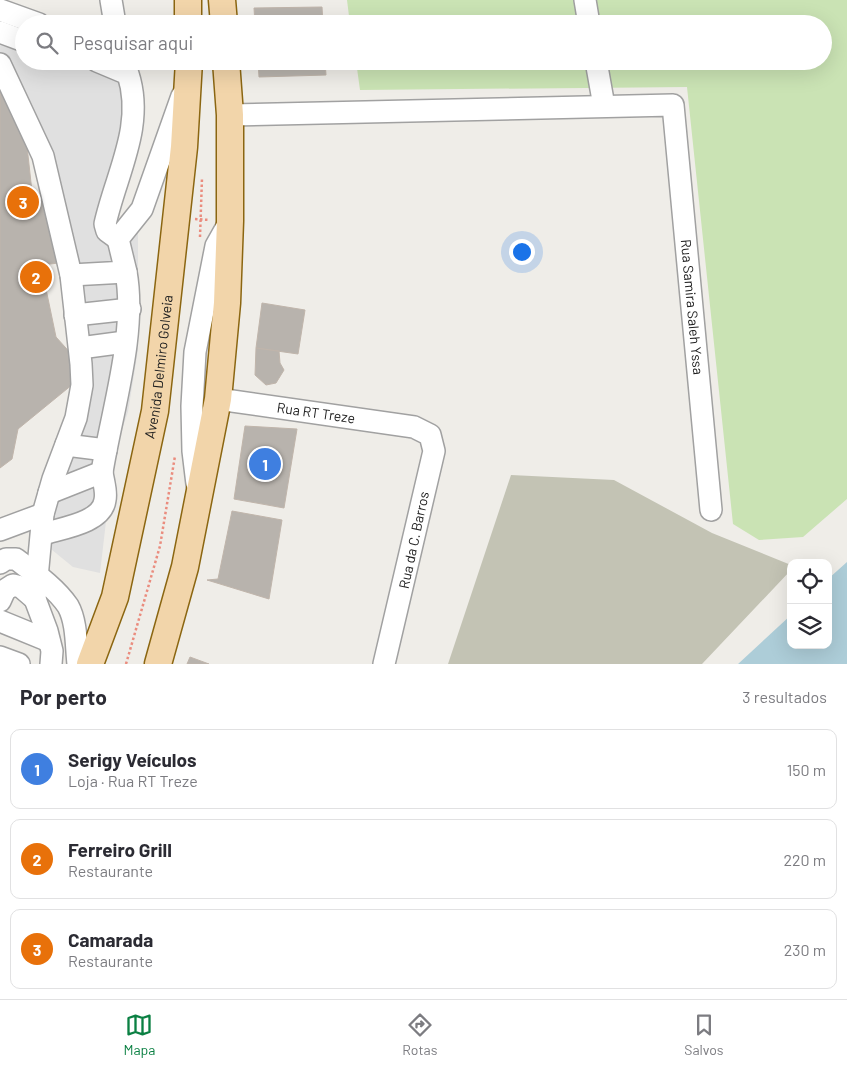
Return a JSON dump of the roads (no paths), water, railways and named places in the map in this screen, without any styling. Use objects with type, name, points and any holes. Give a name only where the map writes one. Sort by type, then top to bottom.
[{"type":"main road","points":[[188,0],[188,15]]},
{"type":"main road","points":[[222,0],[223,15]]},
{"type":"main road","name":"Avenida Delmiro Golveia","points":[[90,664],[115,597],[150,440],[176,218],[189,70]]},
{"type":"main road","points":[[158,664],[185,567],[218,399],[227,303],[230,221],[230,115],[227,70]]},
{"type":"street","points":[[110,0],[113,15]]},
{"type":"street","points":[[585,0],[588,15]]},
{"type":"street","points":[[0,10],[15,15]]},
{"type":"street","points":[[0,32],[15,38]]},
{"type":"street","points":[[0,64],[43,156],[71,276],[80,348],[82,385],[76,418],[49,493],[43,524],[35,599]]},
{"type":"street","points":[[0,530],[43,524],[77,524],[100,511],[105,500],[102,472],[126,342],[130,309],[126,272],[118,239],[107,231],[105,224],[124,165],[132,122],[131,82],[127,70]]},
{"type":"street","points":[[118,239],[142,209],[189,70]]},
{"type":"street","points":[[230,115],[604,106],[598,70]]},
{"type":"street","name":"Rua Samira Saleh Yssa","points":[[604,106],[673,105],[711,510]]},
{"type":"street","points":[[199,494],[193,451],[196,352],[216,246],[230,221]]},
{"type":"street","points":[[71,276],[126,272]]},
{"type":"street","points":[[76,315],[130,309]]},
{"type":"street","points":[[80,348],[126,342]]},
{"type":"street","points":[[82,385],[119,381]]},
{"type":"street","name":"Rua RT Treze","points":[[218,399],[414,427]]},
{"type":"street","points":[[76,418],[112,417]]},
{"type":"street","name":"Rua da C. Barros","points":[[384,664],[408,572],[434,452],[430,435],[414,427]]},
{"type":"street","points":[[66,446],[106,450]]},
{"type":"street","points":[[49,493],[102,472]]},
{"type":"street","points":[[0,564],[6,560],[16,558],[38,576],[68,607],[75,632],[78,664]]},
{"type":"street","points":[[0,601],[5,590],[13,585],[21,587],[35,599],[42,613],[49,641],[51,664]]},
{"type":"street","points":[[0,621],[49,641]]},
{"type":"street","points":[[0,657],[18,664]]},
{"type":"water","points":[[847,562],[847,664],[738,664],[787,619],[787,649],[832,649],[832,575]]},
{"type":"place","name":"Camarada","points":[[23,202]]},
{"type":"place","name":"Ferreiro Grill","points":[[36,277]]},
{"type":"place","name":"Serigy Veículos","points":[[265,464]]}]
